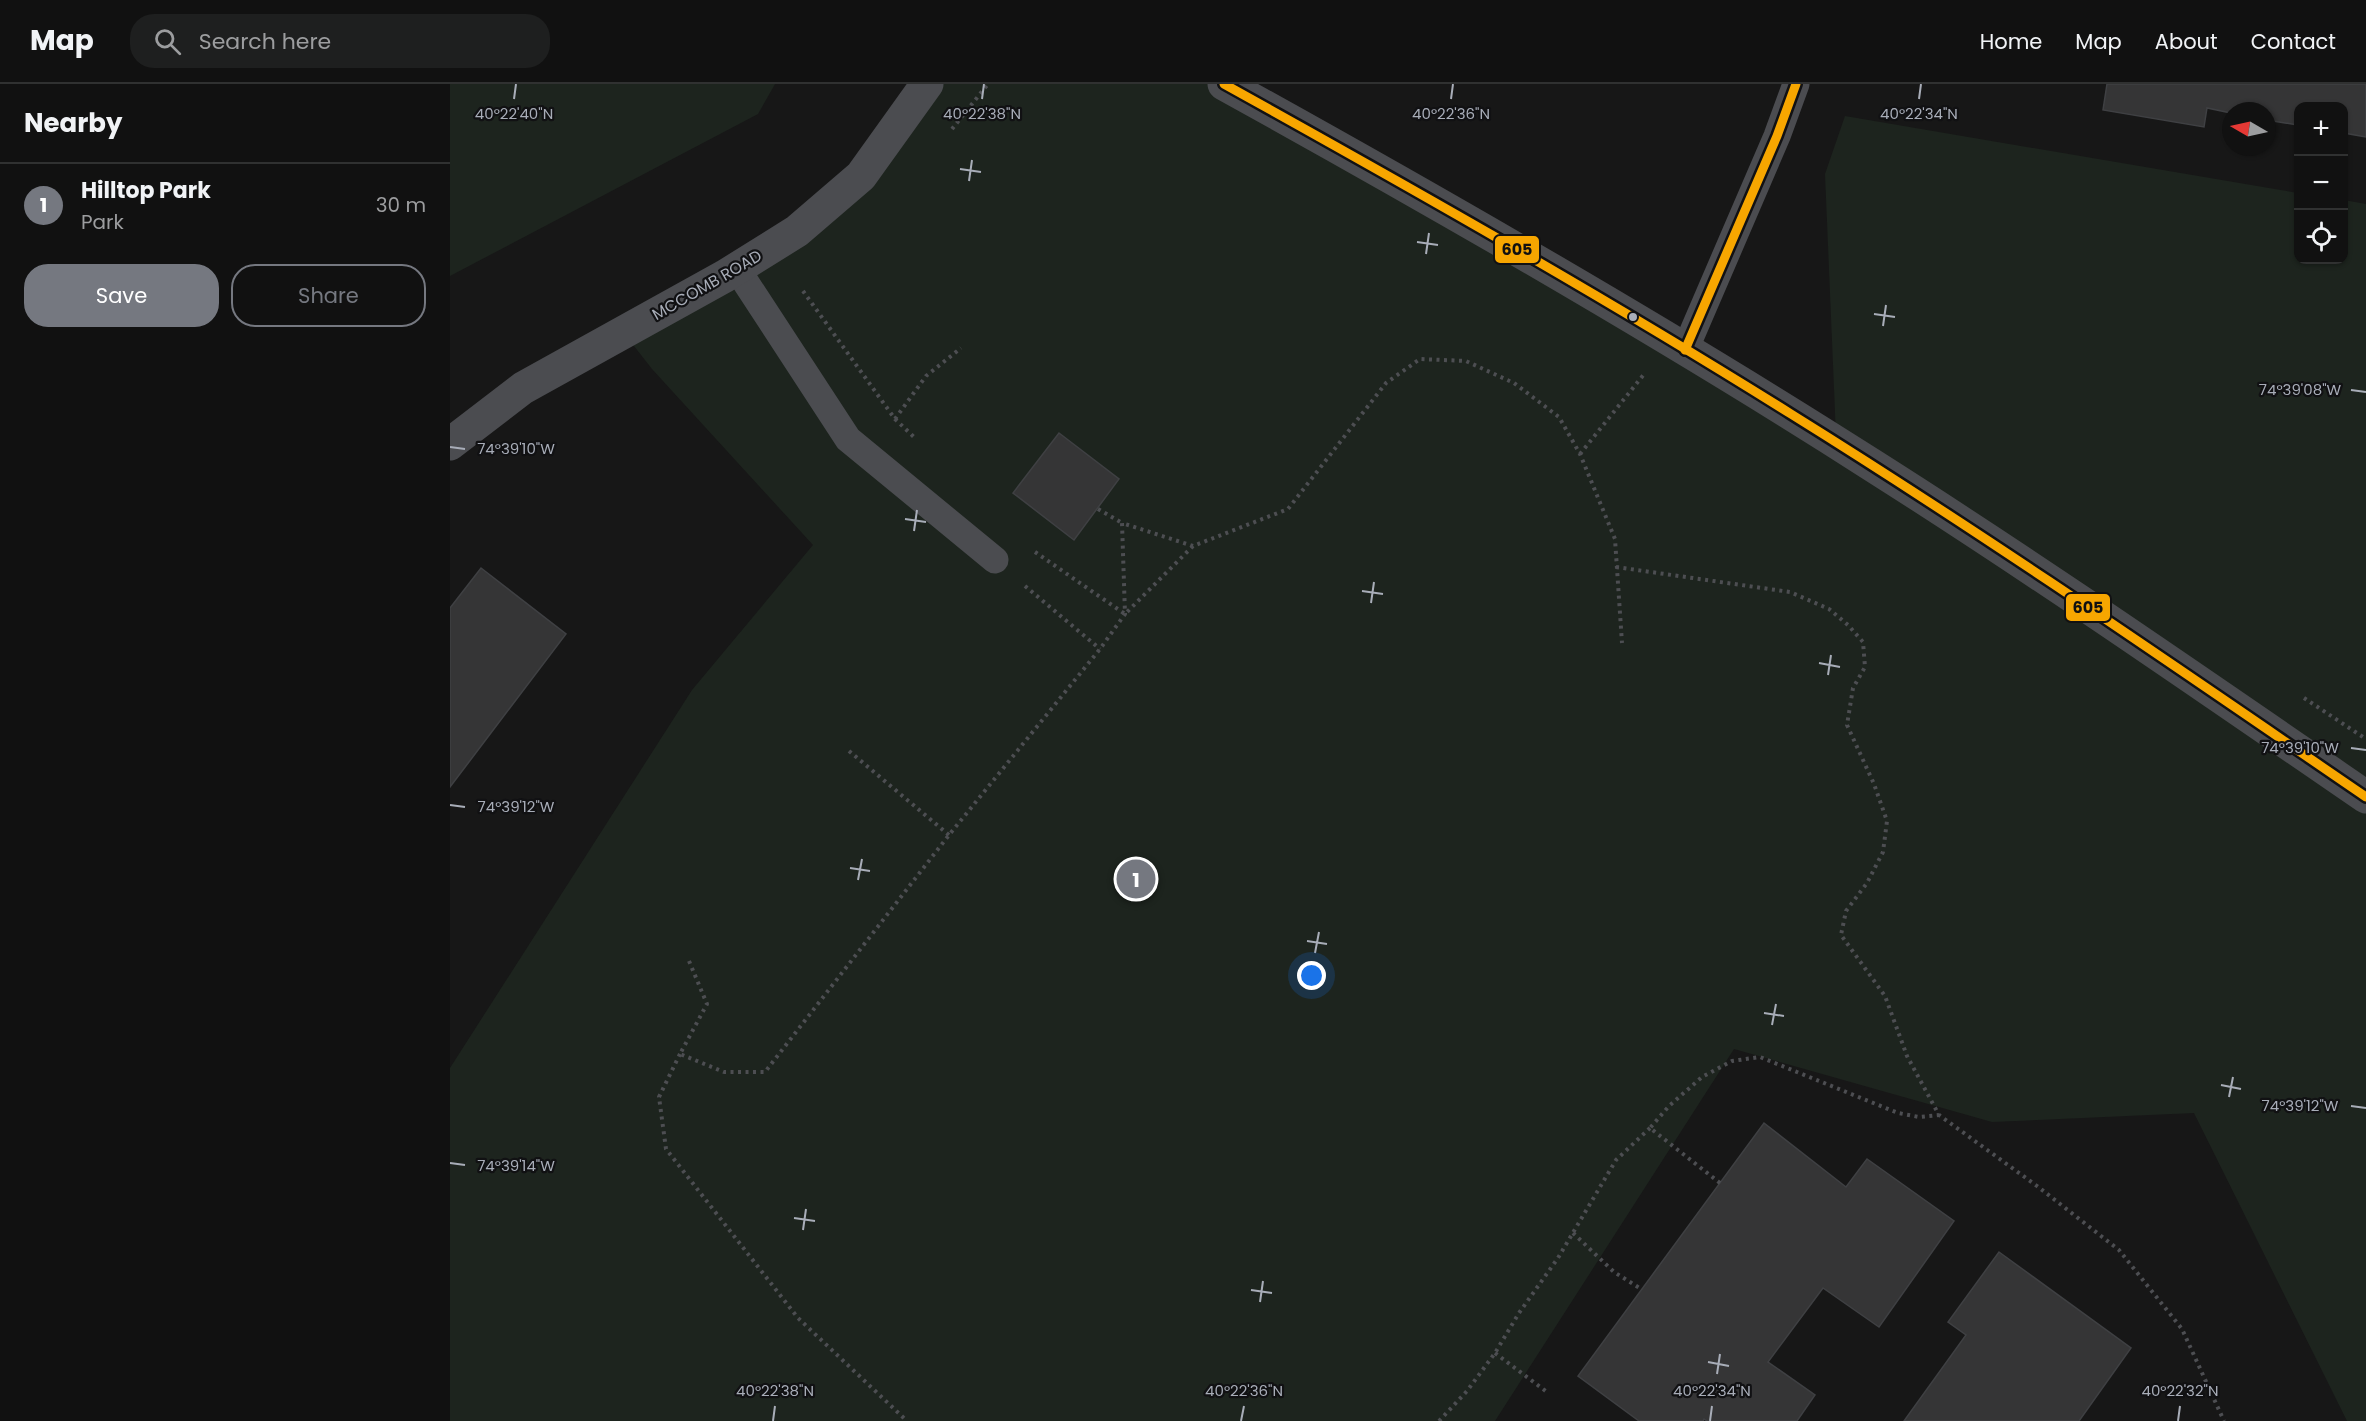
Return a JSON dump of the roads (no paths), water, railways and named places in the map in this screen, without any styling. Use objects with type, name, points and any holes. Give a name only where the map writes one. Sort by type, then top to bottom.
[{"type":"street","name":"MCCOMB ROAD","points":[[450,444],[522,388],[737,269],[797,231],[861,176],[927,84]]},
{"type":"street","points":[[1224,84],[1392,177],[1685,350],[1873,465],[2189,675],[2366,797]]},
{"type":"lane","points":[[1685,350],[1778,136],[1796,84]]},
{"type":"lane","points":[[737,269],[848,439],[995,560]]},
{"type":"place","name":"Hilltop Park","points":[[1136,879]]}]
